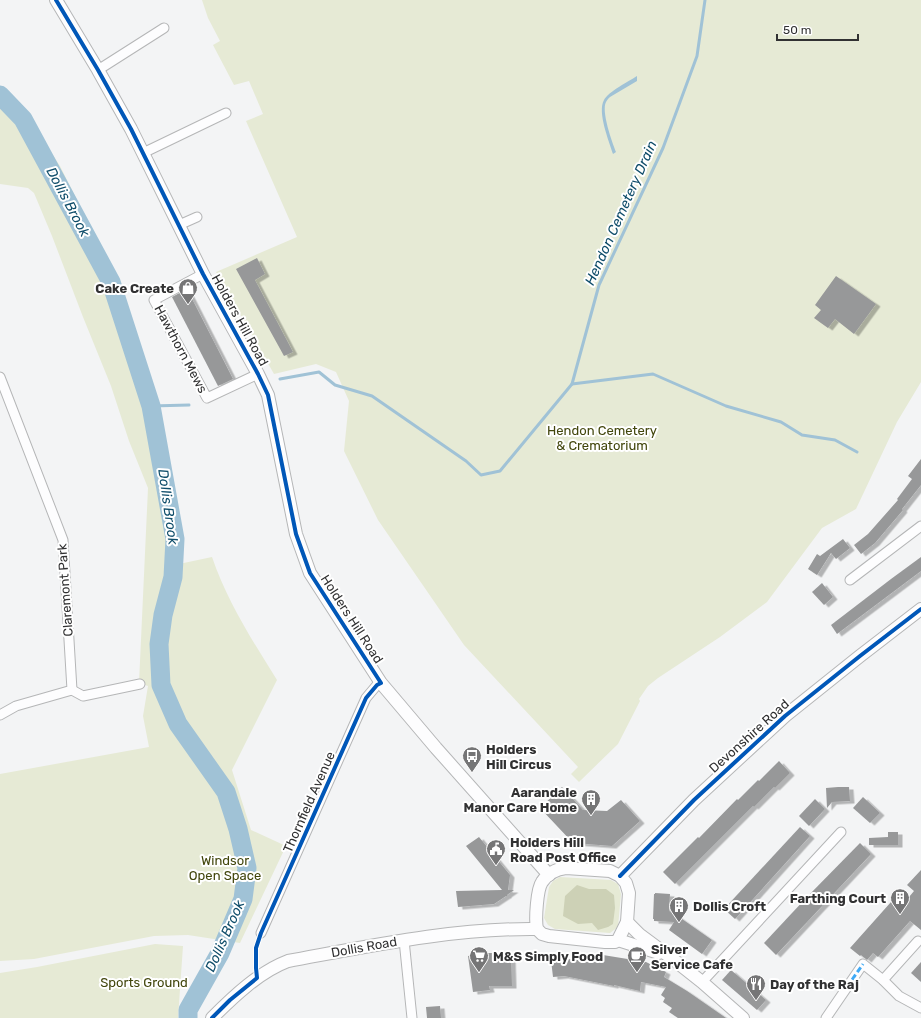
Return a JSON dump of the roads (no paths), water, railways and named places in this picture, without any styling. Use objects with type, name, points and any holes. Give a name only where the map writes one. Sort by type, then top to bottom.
[{"type":"main road","name":"Holders Hill Road","points":[[56,0],[98,70],[143,153],[203,274],[268,395],[296,534],[310,573],[381,683],[436,748],[549,875]]},
{"type":"main road","name":"Devonshire Road","points":[[620,876],[694,800],[785,716],[921,609]]},
{"type":"main road","points":[[618,940],[627,922],[629,892],[626,883],[620,876],[610,871],[566,868],[557,869],[541,883],[536,920],[537,929],[542,934],[605,942],[615,942],[618,940],[668,956]]},
{"type":"main road","points":[[627,922],[639,934],[702,982],[743,1018]]},
{"type":"main road","name":"Dollis Road","points":[[212,1018],[230,1000],[257,978],[278,965],[288,961],[404,940],[491,930],[537,929]]},
{"type":"street","points":[[98,70],[164,28]]},
{"type":"street","points":[[143,153],[226,113]]},
{"type":"street","points":[[179,225],[197,216]]},
{"type":"street","name":"Hawthorn Mews","points":[[203,274],[154,300],[207,398],[258,374]]},
{"type":"street","name":"Claremont Park","points":[[0,377],[63,540],[72,690]]},
{"type":"street","points":[[850,580],[921,526]]},
{"type":"street","name":"Thornfield Avenue","points":[[260,933],[366,698],[377,685],[381,683]]},
{"type":"street","points":[[0,715],[16,706],[72,690],[83,696],[140,684]]},
{"type":"street","points":[[702,982],[841,832]]},
{"type":"street","points":[[404,940],[412,1018]]},
{"type":"street","points":[[883,980],[918,940]]},
{"type":"street","points":[[826,1018],[863,964],[900,996],[921,1008]]},
{"type":"water","points":[[637,76],[637,81],[610,97],[606,102],[606,119],[616,152],[613,154],[604,127],[602,105],[606,97]]},
{"type":"waterway","name":"Hendon Cemetery Drain","points":[[280,379],[319,372],[335,385],[372,396],[466,461],[481,475],[500,471],[572,384],[599,285],[663,148],[697,56],[705,0]]},
{"type":"waterway","name":"Dollis Brook","points":[[0,95],[23,119],[111,282],[151,406],[175,539],[173,577],[163,615],[159,644],[161,685],[178,724],[226,792],[238,829],[247,868],[243,899],[220,953],[188,1010],[188,1018]]},
{"type":"waterway","points":[[572,384],[653,374],[726,406],[781,422],[802,435],[835,440],[857,452]]},
{"type":"waterway","points":[[151,406],[189,405]]},
{"type":"place","name":"Cake Create","points":[[188,305]]},
{"type":"place","name":"Holders Hill Circus","points":[[472,773]]},
{"type":"place","name":"Aarandale Manor Care Home","points":[[591,816]]},
{"type":"place","name":"Holders Hill Road Post Office","points":[[496,866]]},
{"type":"place","name":"Farthing Court","points":[[900,915]]},
{"type":"place","name":"Dollis Croft","points":[[679,923]]},
{"type":"place","name":"M&S Simply Food","points":[[479,973]]},
{"type":"place","name":"Silver Service Cafe","points":[[637,973]]},
{"type":"place","name":"Day of the Raj","points":[[756,1001]]},
{"type":"park label","name":"Hendon Cemetery & Crematorium","points":[[602,438]]},
{"type":"park label","name":"Windsor Open Space","points":[[225,868]]},
{"type":"park label","name":"Sports Ground","points":[[144,982]]}]
